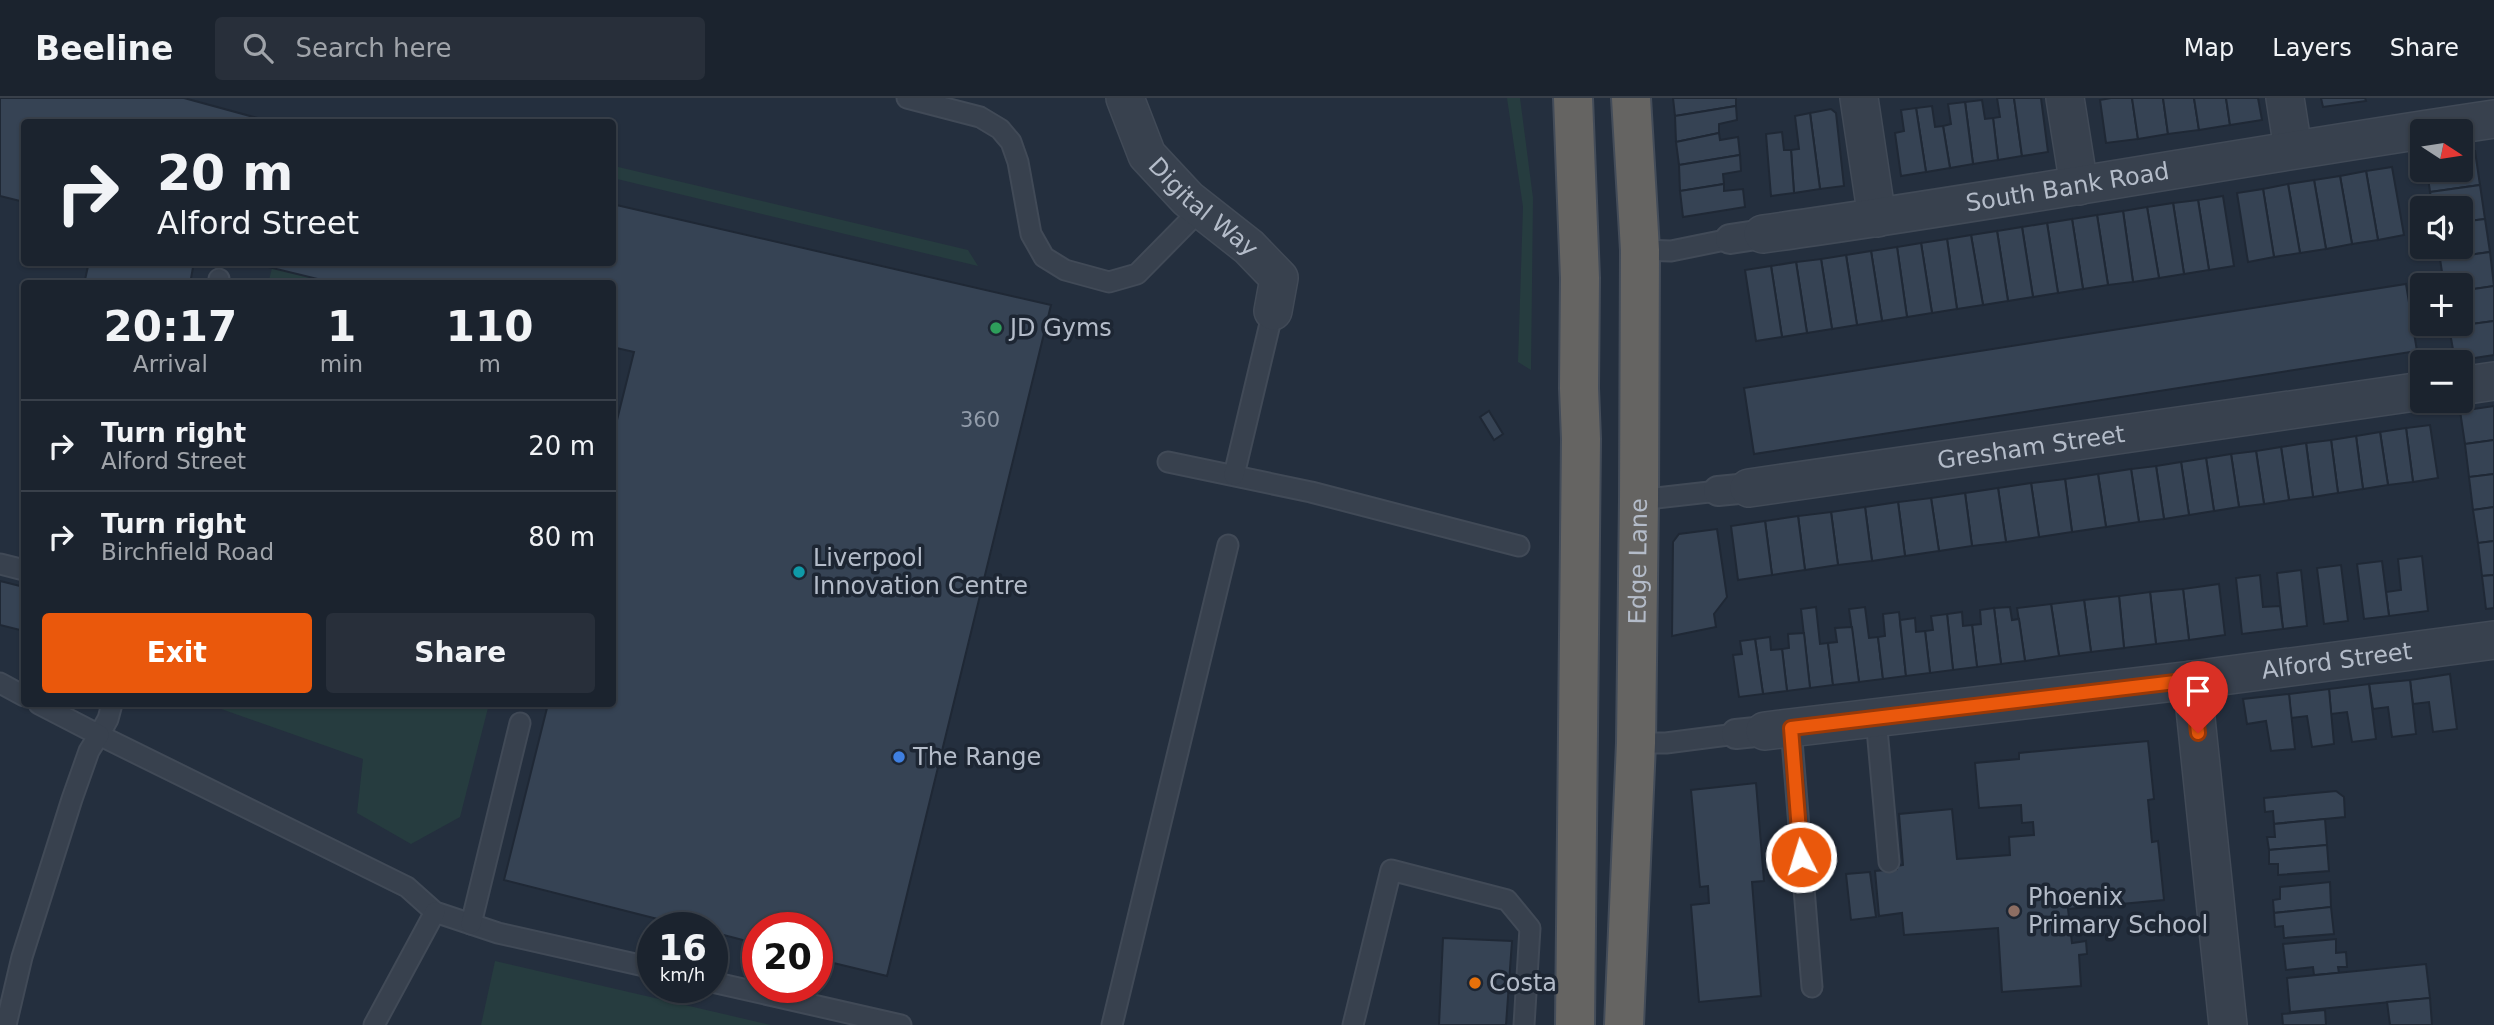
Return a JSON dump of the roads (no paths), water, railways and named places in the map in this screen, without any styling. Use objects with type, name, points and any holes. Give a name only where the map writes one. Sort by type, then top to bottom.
[{"type":"highway","points":[[1573,98],[1580,278],[1581,439],[1575,1025]]},
{"type":"highway","name":"Edge Lane","points":[[1624,1025],[1636,743],[1639,500],[1640,250],[1631,98]]},
{"type":"street","name":"Digital Way","points":[[1125,98],[1147,155],[1188,199],[1249,247],[1279,278],[1273,312]]},
{"type":"street","points":[[1859,98],[1877,218]]},
{"type":"street","points":[[2065,98],[2080,186]]},
{"type":"street","points":[[2285,98],[2293,149]]},
{"type":"street","name":"South Bank Road","points":[[1747,236],[2080,186],[2293,149],[2494,120]]},
{"type":"street","points":[[2473,384],[2494,381]]},
{"type":"street","name":"Gresham Street","points":[[1734,489],[2410,393]]},
{"type":"street","name":"Alford Street","points":[[1764,731],[2192,680],[2494,640]]},
{"type":"street","points":[[2192,680],[2228,1025]]},
{"type":"lane","points":[[907,98],[980,117],[1000,129],[1010,142],[1018,162],[1031,234],[1044,257],[1065,270],[1109,282],[1137,274],[1201,209]]},
{"type":"lane","name":"South Bank Road","points":[[1640,250],[1671,251],[1747,236]]},
{"type":"lane","points":[[1234,475],[1273,312]]},
{"type":"lane","points":[[1168,461],[1311,492],[1519,546]]},
{"type":"lane","name":"Gresham Street","points":[[1639,500],[1734,489]]},
{"type":"lane","points":[[1112,1025],[1228,545]]},
{"type":"lane","points":[[0,564],[21,569]]},
{"type":"lane","points":[[0,682],[21,694]]},
{"type":"lane","points":[[45,707],[407,887],[435,912],[498,933],[637,964]]},
{"type":"lane","points":[[6,1025],[23,957],[72,799],[89,751],[108,719],[111,707]]},
{"type":"lane","points":[[1875,718],[1889,862]]},
{"type":"lane","points":[[471,924],[520,723]]},
{"type":"lane","points":[[1764,731],[1812,987]]},
{"type":"lane","name":"Alford Street","points":[[1636,743],[1666,743],[1764,731]]},
{"type":"lane","points":[[1353,1025],[1391,870],[1507,900],[1530,928],[1524,1025]]},
{"type":"lane","points":[[374,1025],[435,912]]},
{"type":"lane","points":[[728,986],[901,1025]]},
{"type":"place","name":"JD Gyms","points":[[996,328]]},
{"type":"place","name":"Liverpool Innovation Centre","points":[[799,572]]},
{"type":"place","name":"The Range","points":[[899,757]]},
{"type":"place","name":"Phoenix Primary School","points":[[2014,911]]},
{"type":"place","name":"Costa","points":[[1475,983]]}]
